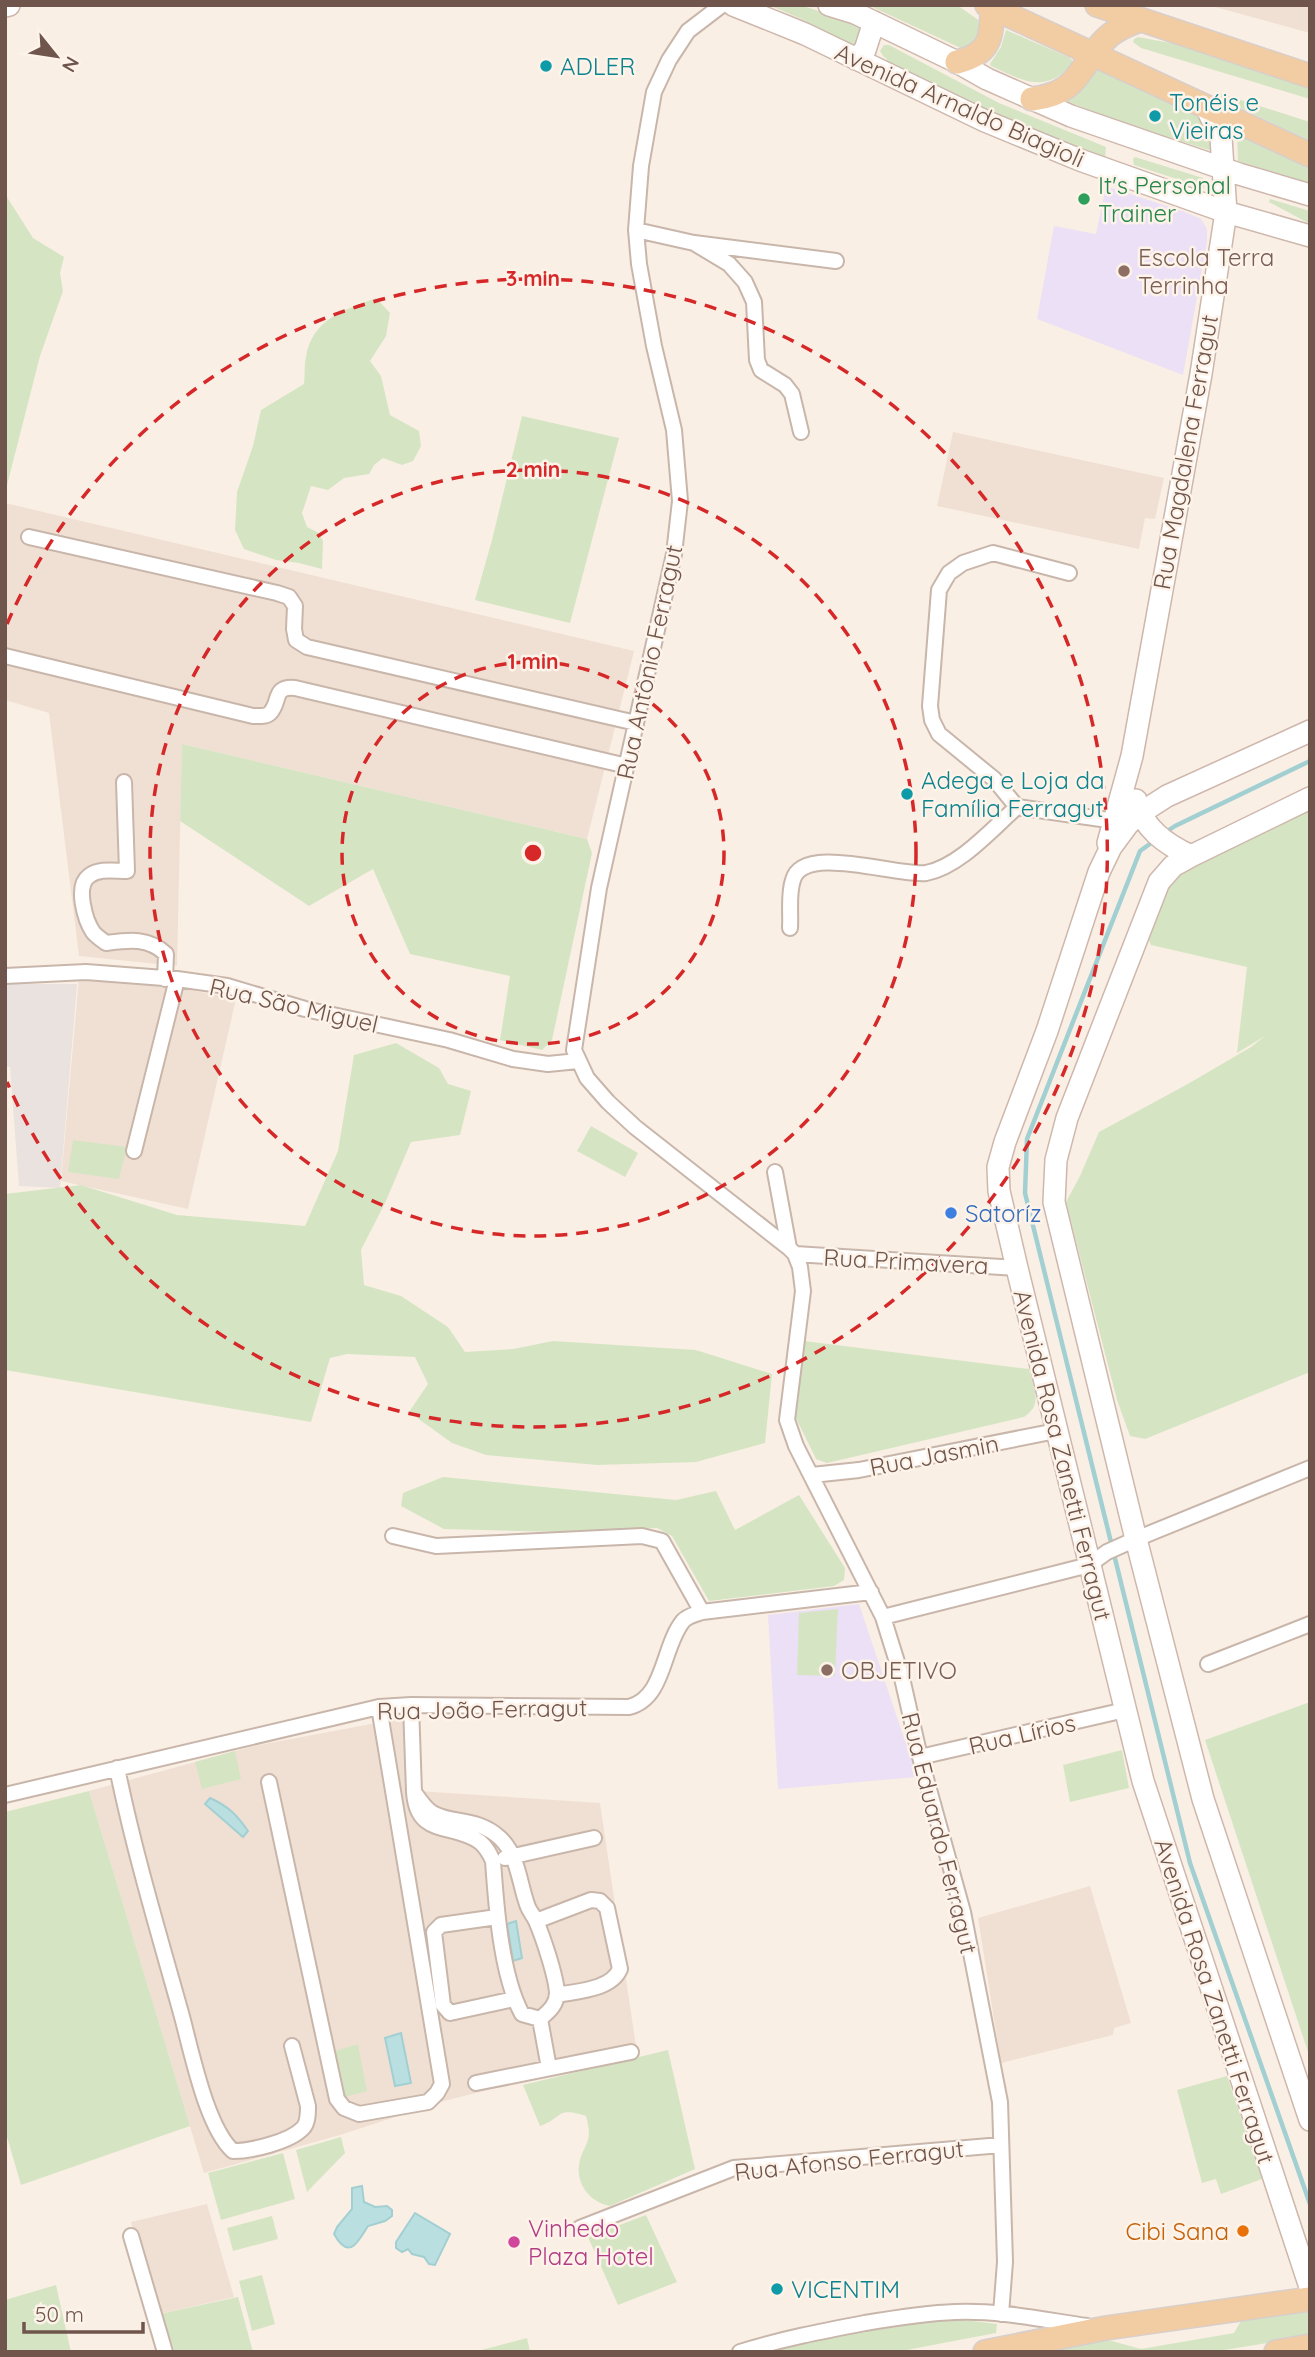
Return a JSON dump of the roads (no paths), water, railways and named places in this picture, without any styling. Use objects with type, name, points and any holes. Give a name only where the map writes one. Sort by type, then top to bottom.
[{"type":"main road","name":"Avenida Arnaldo Biagioli","points":[[733,5],[805,34],[985,121],[1121,175],[1226,212],[1310,236]]},
{"type":"main road","name":"Avenida Arnaldo Biagioli","points":[[828,5],[855,13],[987,79],[1071,117],[1224,176],[1310,195]]},
{"type":"main road","points":[[1097,5],[1310,76]]},
{"type":"main road","points":[[957,62],[973,58],[984,48],[991,36],[990,7],[1310,155]]},
{"type":"main road","points":[[1032,99],[1049,97],[1072,83],[1111,35],[1140,20]]},
{"type":"main road","points":[[856,59],[865,50],[874,22]]},
{"type":"main road","name":"Rua Magdalena Ferragut","points":[[1099,872],[1132,756],[1226,212],[1221,138],[1208,109]]},
{"type":"main road","points":[[1121,175],[1118,163],[1131,138]]},
{"type":"main road","points":[[1224,176],[1233,194],[1269,225]]},
{"type":"main road","name":"Avenida Rosa Zanetti Ferragut","points":[[1310,731],[1167,796],[1139,814],[1111,847],[1099,872],[1047,1031],[998,1167],[999,1191],[1056,1431],[1125,1710],[1160,1838],[1310,2287]]},
{"type":"main road","name":"Rua Magdalena Ferragut","points":[[1132,756],[1133,789],[1139,814]]},
{"type":"main road","name":"Avenida Rosa Zanetti Ferragut","points":[[1310,798],[1173,866],[1159,882],[1067,1118],[1056,1160],[1055,1202],[1136,1539],[1203,1798],[1310,2120]]},
{"type":"main road","points":[[1139,814],[1152,832],[1177,850],[1191,856]]},
{"type":"main road","points":[[985,2352],[1011,2349],[1106,2328],[1310,2299]]},
{"type":"main road","points":[[1276,2352],[1310,2346]]},
{"type":"street","name":"Rua Antônio Ferragut","points":[[722,5],[688,31],[669,60],[654,92],[641,166],[636,230],[639,264],[654,346],[674,430],[680,500],[674,554],[599,888],[573,1050],[587,1078],[635,1127],[792,1251]]},
{"type":"street","points":[[636,230],[694,243],[836,261]]},
{"type":"street","points":[[694,243],[729,264],[745,282],[754,302],[757,360],[761,370],[792,394],[801,432]]},
{"type":"street","points":[[29,537],[289,597],[295,606],[296,640],[307,647],[636,723]]},
{"type":"street","points":[[1069,573],[993,553],[963,563],[949,573],[939,590],[930,706],[932,720],[939,734],[994,779],[1017,807],[1115,821],[1139,814]]},
{"type":"street","points":[[5,656],[253,716],[270,713],[281,690],[286,687],[295,688],[627,766]]},
{"type":"street","points":[[124,782],[127,870],[99,871],[87,877],[81,886],[82,902],[93,933],[106,943],[130,940],[155,944],[166,954],[171,979],[134,1151]]},
{"type":"street","points":[[790,928],[793,879],[799,869],[819,862],[924,873],[949,866],[1017,807]]},
{"type":"street","name":"Rua São Miguel","points":[[5,976],[86,972],[227,986],[305,1009],[449,1040],[513,1059],[548,1065],[578,1060]]},
{"type":"street","name":"Rua Eduardo Ferragut","points":[[775,1172],[792,1251],[800,1267],[803,1291],[787,1420],[796,1446],[883,1617],[902,1678],[920,1757],[963,1912],[1000,2102],[1005,2262],[1001,2314]]},
{"type":"street","name":"Rua Primavera","points":[[792,1251],[1017,1268]]},
{"type":"street","name":"Rua Jasmin","points":[[812,1475],[859,1470],[1056,1431]]},
{"type":"street","points":[[883,1617],[1089,1565],[1107,1552],[1136,1539],[1310,1468]]},
{"type":"street","points":[[393,1536],[436,1546],[642,1536],[662,1541],[702,1612],[871,1592]]},
{"type":"street","name":"Rua João Ferragut","points":[[5,1795],[379,1707],[411,1705],[620,1708],[637,1705],[643,1703],[652,1692],[684,1619],[702,1612]]},
{"type":"street","points":[[1208,1664],[1310,1625]]},
{"type":"street","points":[[411,1705],[414,1792],[419,1815],[433,1826],[467,1836],[482,1844],[493,1861],[497,1917],[514,1999],[523,2014],[540,2019]]},
{"type":"street","points":[[269,1782],[337,2099],[344,2108],[359,2114],[428,2102],[442,2084],[379,1707]]},
{"type":"street","name":"Rua Lírios","points":[[920,1757],[1125,1710]]},
{"type":"street","points":[[117,1768],[139,1868],[207,2105],[223,2143],[233,2151],[243,2151],[287,2138],[304,2127],[308,2106],[292,2046]]},
{"type":"street","points":[[414,1792],[428,1810],[436,1815],[474,1823],[490,1830],[503,1841],[512,1856],[518,1868],[528,1909],[536,1921],[557,1995],[551,2010],[540,2019]]},
{"type":"street","points":[[493,1861],[594,1838]]},
{"type":"street","points":[[536,1921],[591,1900],[600,1901],[607,1908],[620,1969],[617,1977],[608,1983],[557,1995]]},
{"type":"street","points":[[497,1917],[441,1925],[434,1932],[443,2005],[450,2013],[514,1999]]},
{"type":"street","points":[[540,2019],[549,2068]]},
{"type":"street","points":[[476,2083],[631,2052]]},
{"type":"street","name":"Rua Afonso Ferragut","points":[[580,2228],[734,2168],[1001,2145]]},
{"type":"street","points":[[131,2236],[165,2352]]},
{"type":"street","points":[[740,2352],[776,2341],[907,2316],[956,2312],[1001,2314],[1106,2328]]},
{"type":"water","points":[[210,1798],[240,1820],[248,1831],[243,1837],[205,1804]]},
{"type":"water","points":[[516,1921],[522,1958],[513,1961],[507,1924]]},
{"type":"water","points":[[401,2033],[411,2083],[395,2086],[385,2038]]},
{"type":"water","points":[[362,2186],[364,2202],[375,2207],[387,2206],[392,2210],[392,2216],[368,2226],[357,2243],[349,2248],[339,2242],[334,2234],[352,2209],[352,2188]]},
{"type":"water","points":[[415,2213],[450,2234],[435,2265],[429,2264],[424,2257],[412,2254],[408,2249],[402,2252],[396,2248],[396,2242]]},
{"type":"waterway","points":[[1163,834],[1310,761]]},
{"type":"waterway","points":[[1154,841],[1140,851],[1027,1139],[1025,1193],[1190,1863],[1310,2204]]},
{"type":"place","name":"ADLER","points":[[546,66]]},
{"type":"place","name":"Tonéis e Vieiras","points":[[1155,116]]},
{"type":"place","name":"It's Personal Trainer","points":[[1084,199]]},
{"type":"place","name":"Escola Terra Terrinha","points":[[1124,271]]},
{"type":"place","name":"Adega e Loja da Família Ferragut","points":[[907,794]]},
{"type":"place","name":"Satoríz","points":[[951,1213]]},
{"type":"place","name":"OBJETIVO","points":[[827,1670]]},
{"type":"place","name":"Cibi Sana","points":[[1243,2231]]},
{"type":"place","name":"Vinhedo Plaza Hotel","points":[[514,2242]]},
{"type":"place","name":"VICENTIM","points":[[777,2289]]}]
